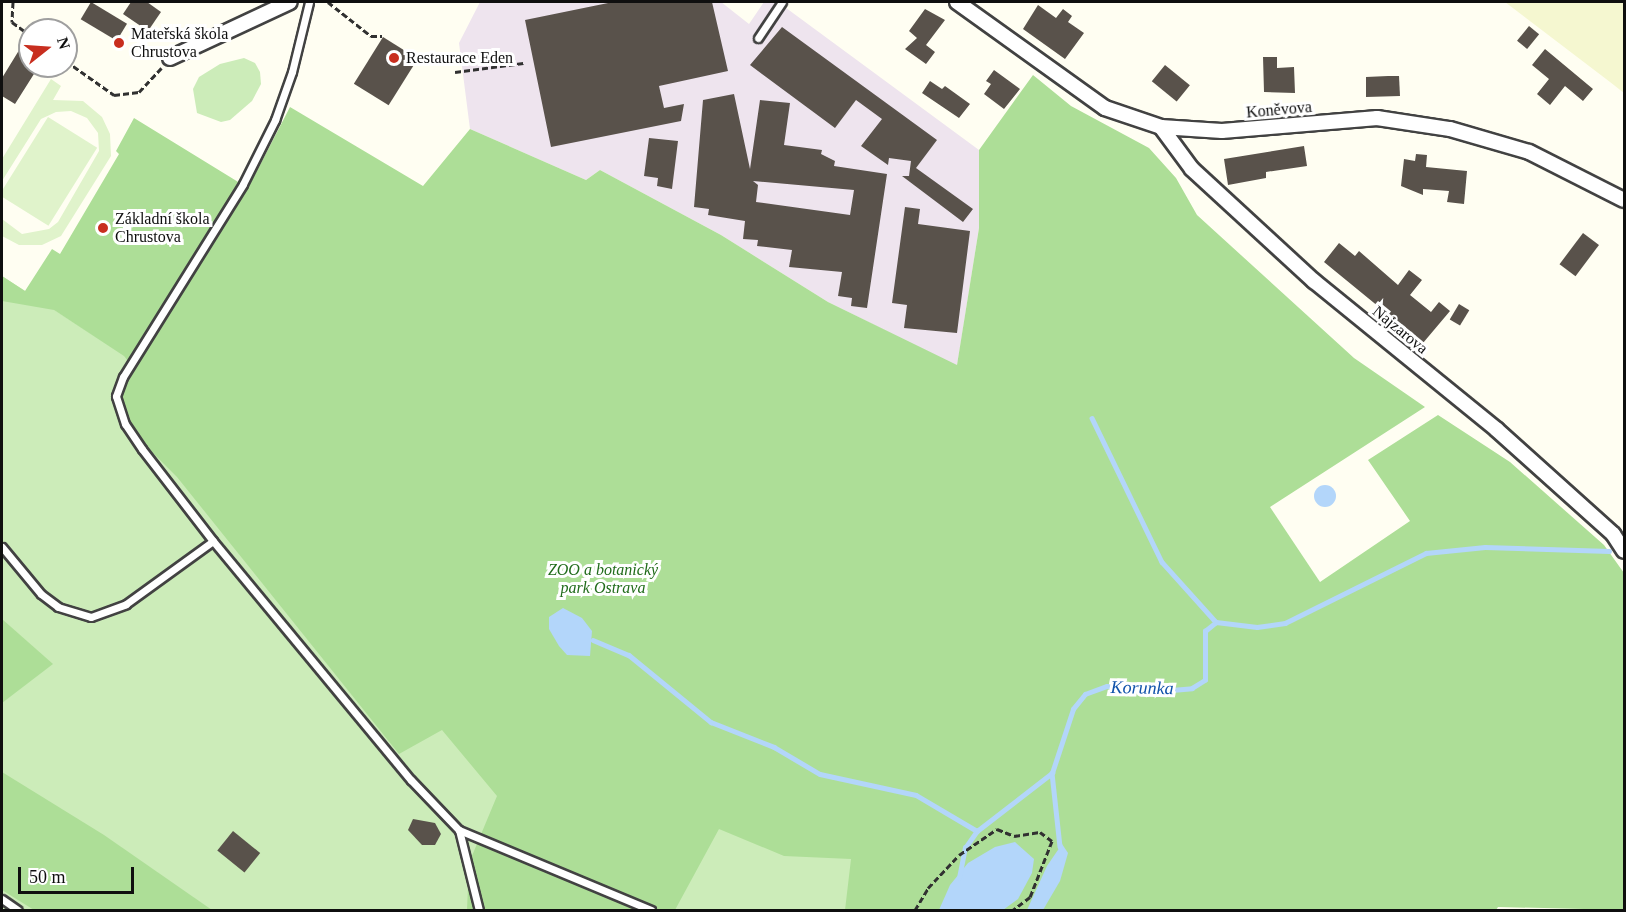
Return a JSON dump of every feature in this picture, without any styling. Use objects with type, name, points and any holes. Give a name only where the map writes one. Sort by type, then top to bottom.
[{"type":"street","points":[[170,58],[290,2]]},
{"type":"street","name":"Koněvova","points":[[957,2],[1105,108],[1161,127],[1222,131],[1377,118],[1450,129],[1529,152],[1624,200]]},
{"type":"street","name":"Najzarova","points":[[1161,127],[1192,170],[1314,281],[1619,530],[1624,551]]},
{"type":"lane","points":[[309,2],[292,72],[275,120],[243,184],[123,377],[116,396],[125,424],[213,541],[411,780],[459,830],[651,910]]},
{"type":"lane","points":[[758,38],[782,2]]},
{"type":"lane","points":[[2,547],[41,594],[58,607],[91,617],[126,604],[213,541]]},
{"type":"lane","points":[[459,830],[479,910]]},
{"type":"lane","points":[[5,904],[18,910]]},
{"type":"path","points":[[13,2],[12,22],[18,26]]},
{"type":"path","points":[[328,2],[371,36],[382,36]]},
{"type":"path","points":[[78,70],[114,96],[139,92],[170,58]]},
{"type":"path","points":[[455,72],[523,63]]},
{"type":"path","points":[[915,910],[928,888],[959,855],[997,829],[1014,836],[1040,832],[1052,842],[1030,897],[1013,910]]},
{"type":"shaded area","points":[[480,2],[721,2],[749,24],[764,2],[778,2],[979,150],[979,228],[957,366],[828,302],[721,235],[600,170],[586,180],[470,129],[459,43]]},
{"type":"green space","points":[[1505,2],[1624,2],[1624,93],[1610,82]]},
{"type":"green space","points":[[244,58],[255,63],[260,72],[261,84],[252,101],[230,120],[221,122],[197,113],[193,89],[199,77],[220,64]]},
{"type":"green space","name":"ZOO a botanický park Ostrava","points":[[1033,75],[1071,106],[1149,148],[1176,178],[1197,215],[1354,358],[1425,407],[1270,507],[1320,582],[1410,521],[1368,460],[1438,415],[1510,462],[1604,545],[1624,573],[1624,910],[1498,907],[1496,910],[845,910],[851,859],[784,856],[719,829],[675,910],[467,910],[469,863],[497,796],[442,730],[399,754],[177,477],[147,447],[124,411],[121,391],[135,370],[124,356],[54,310],[2,301],[2,276],[25,291],[52,249],[60,254],[119,154],[116,151],[134,118],[248,188],[290,107],[423,186],[470,129],[586,180],[600,170],[721,235],[828,302],[957,365],[979,228],[979,150]]},
{"type":"green space","points":[[51,79],[61,86],[53,100],[83,101],[102,117],[110,134],[111,156],[61,236],[42,245],[19,245],[2,236],[2,219],[22,234],[49,229],[58,222],[99,151],[98,133],[87,118],[71,111],[56,112],[41,119],[2,181],[2,159]]},
{"type":"green space","points":[[48,117],[97,148],[48,226],[2,197],[2,191]]},
{"type":"green space","name":"ZOO a botanický park Ostrava","points":[[2,276],[124,355],[427,301],[1496,910],[2,910]]},
{"type":"green space","points":[[2,619],[53,664],[2,703]]},
{"type":"green space","points":[[2,772],[104,835],[212,910],[34,910],[2,890]]},
{"type":"water","points":[[1321,485],[1329,485],[1336,492],[1336,500],[1329,507],[1321,507],[1314,500],[1314,492]]},
{"type":"water","points":[[563,608],[582,618],[592,631],[590,656],[567,655],[549,629],[549,617]]},
{"type":"water","points":[[1015,842],[1034,859],[1032,873],[1018,899],[1003,910],[939,910],[950,885],[968,863],[995,847]]},
{"type":"water","points":[[1062,844],[1068,853],[1060,881],[1043,910],[1027,910],[1047,866]]},
{"type":"building","points":[[91,2],[127,24],[117,41],[81,19]]},
{"type":"building","points":[[131,2],[147,2],[161,12],[148,31],[123,14]]},
{"type":"building","points":[[613,2],[712,2],[728,71],[659,86],[664,108],[684,104],[681,121],[551,147],[525,20]]},
{"type":"building","points":[[1038,5],[1056,18],[1063,9],[1072,16],[1068,22],[1084,33],[1065,59],[1023,29]]},
{"type":"building","points":[[925,9],[945,20],[926,45],[935,52],[926,64],[905,49],[917,38],[909,31]]},
{"type":"building","points":[[1529,26],[1539,34],[1527,49],[1517,41]]},
{"type":"building","points":[[782,27],[937,140],[916,168],[973,209],[963,222],[902,176],[909,176],[911,161],[889,158],[888,165],[861,146],[882,119],[856,100],[835,128],[750,65]]},
{"type":"building","points":[[383,37],[418,59],[389,105],[354,84]]},
{"type":"building","points":[[1545,49],[1593,89],[1583,101],[1565,86],[1550,105],[1537,94],[1549,79],[1532,65]]},
{"type":"building","points":[[18,52],[18,78],[31,78],[15,104],[2,96],[2,78]]},
{"type":"building","points":[[1263,57],[1277,57],[1277,68],[1294,67],[1295,93],[1264,92]]},
{"type":"building","points":[[1165,65],[1190,85],[1177,101],[1152,81]]},
{"type":"building","points":[[994,70],[1020,89],[1004,109],[984,94],[991,84],[986,81]]},
{"type":"building","points":[[1399,76],[1400,96],[1366,97],[1366,77]]},
{"type":"building","points":[[930,81],[942,89],[945,86],[970,104],[959,118],[922,93]]},
{"type":"building","points":[[734,94],[750,169],[760,100],[790,103],[784,145],[822,150],[821,154],[835,161],[834,166],[887,174],[867,308],[851,306],[852,298],[838,296],[842,272],[789,267],[792,250],[757,246],[758,240],[743,239],[745,221],[708,215],[709,209],[694,207],[703,100]],"holes":[[[753,181],[854,190],[850,215],[756,202],[758,185]]]},
{"type":"building","points":[[649,138],[678,141],[672,189],[657,186],[658,178],[644,176]]},
{"type":"building","points":[[1304,146],[1307,166],[1266,172],[1266,178],[1228,185],[1224,159]]},
{"type":"building","points":[[1416,154],[1427,155],[1426,167],[1467,171],[1464,204],[1447,202],[1449,191],[1423,189],[1423,195],[1401,186],[1404,159],[1415,161]]},
{"type":"building","points":[[905,207],[920,209],[918,224],[970,231],[957,333],[904,328],[907,305],[892,303]]},
{"type":"building","points":[[1583,233],[1599,245],[1576,276],[1560,264]]},
{"type":"building","points":[[1339,243],[1355,256],[1359,251],[1398,285],[1409,270],[1422,280],[1410,295],[1431,312],[1439,302],[1450,311],[1423,343],[1324,262]]},
{"type":"building","points":[[1459,304],[1469,310],[1460,326],[1450,319]]},
{"type":"building","points":[[413,819],[435,823],[441,834],[435,845],[422,845],[408,830]]},
{"type":"building","points":[[233,831],[260,853],[244,872],[217,850]]},
{"type":"waterway","points":[[1092,418],[1162,562],[1216,622]]},
{"type":"waterway","name":"Korunka","points":[[959,878],[965,848],[977,831],[1052,773],[1073,709],[1085,694],[1107,686],[1160,691],[1192,688],[1205,680],[1205,631],[1216,622],[1257,627],[1285,623],[1426,553],[1485,547],[1609,551]]},
{"type":"waterway","points":[[593,640],[629,655],[711,722],[774,747],[820,774],[916,795],[977,831]]},
{"type":"waterway","points":[[1052,773],[1060,847]]},
{"type":"place","name":"Mateřská škola Chrustova","points":[[119,43]]},
{"type":"place","name":"Restaurace Eden","points":[[394,58]]},
{"type":"place","name":"Základní škola Chrustova","points":[[103,228]]}]
